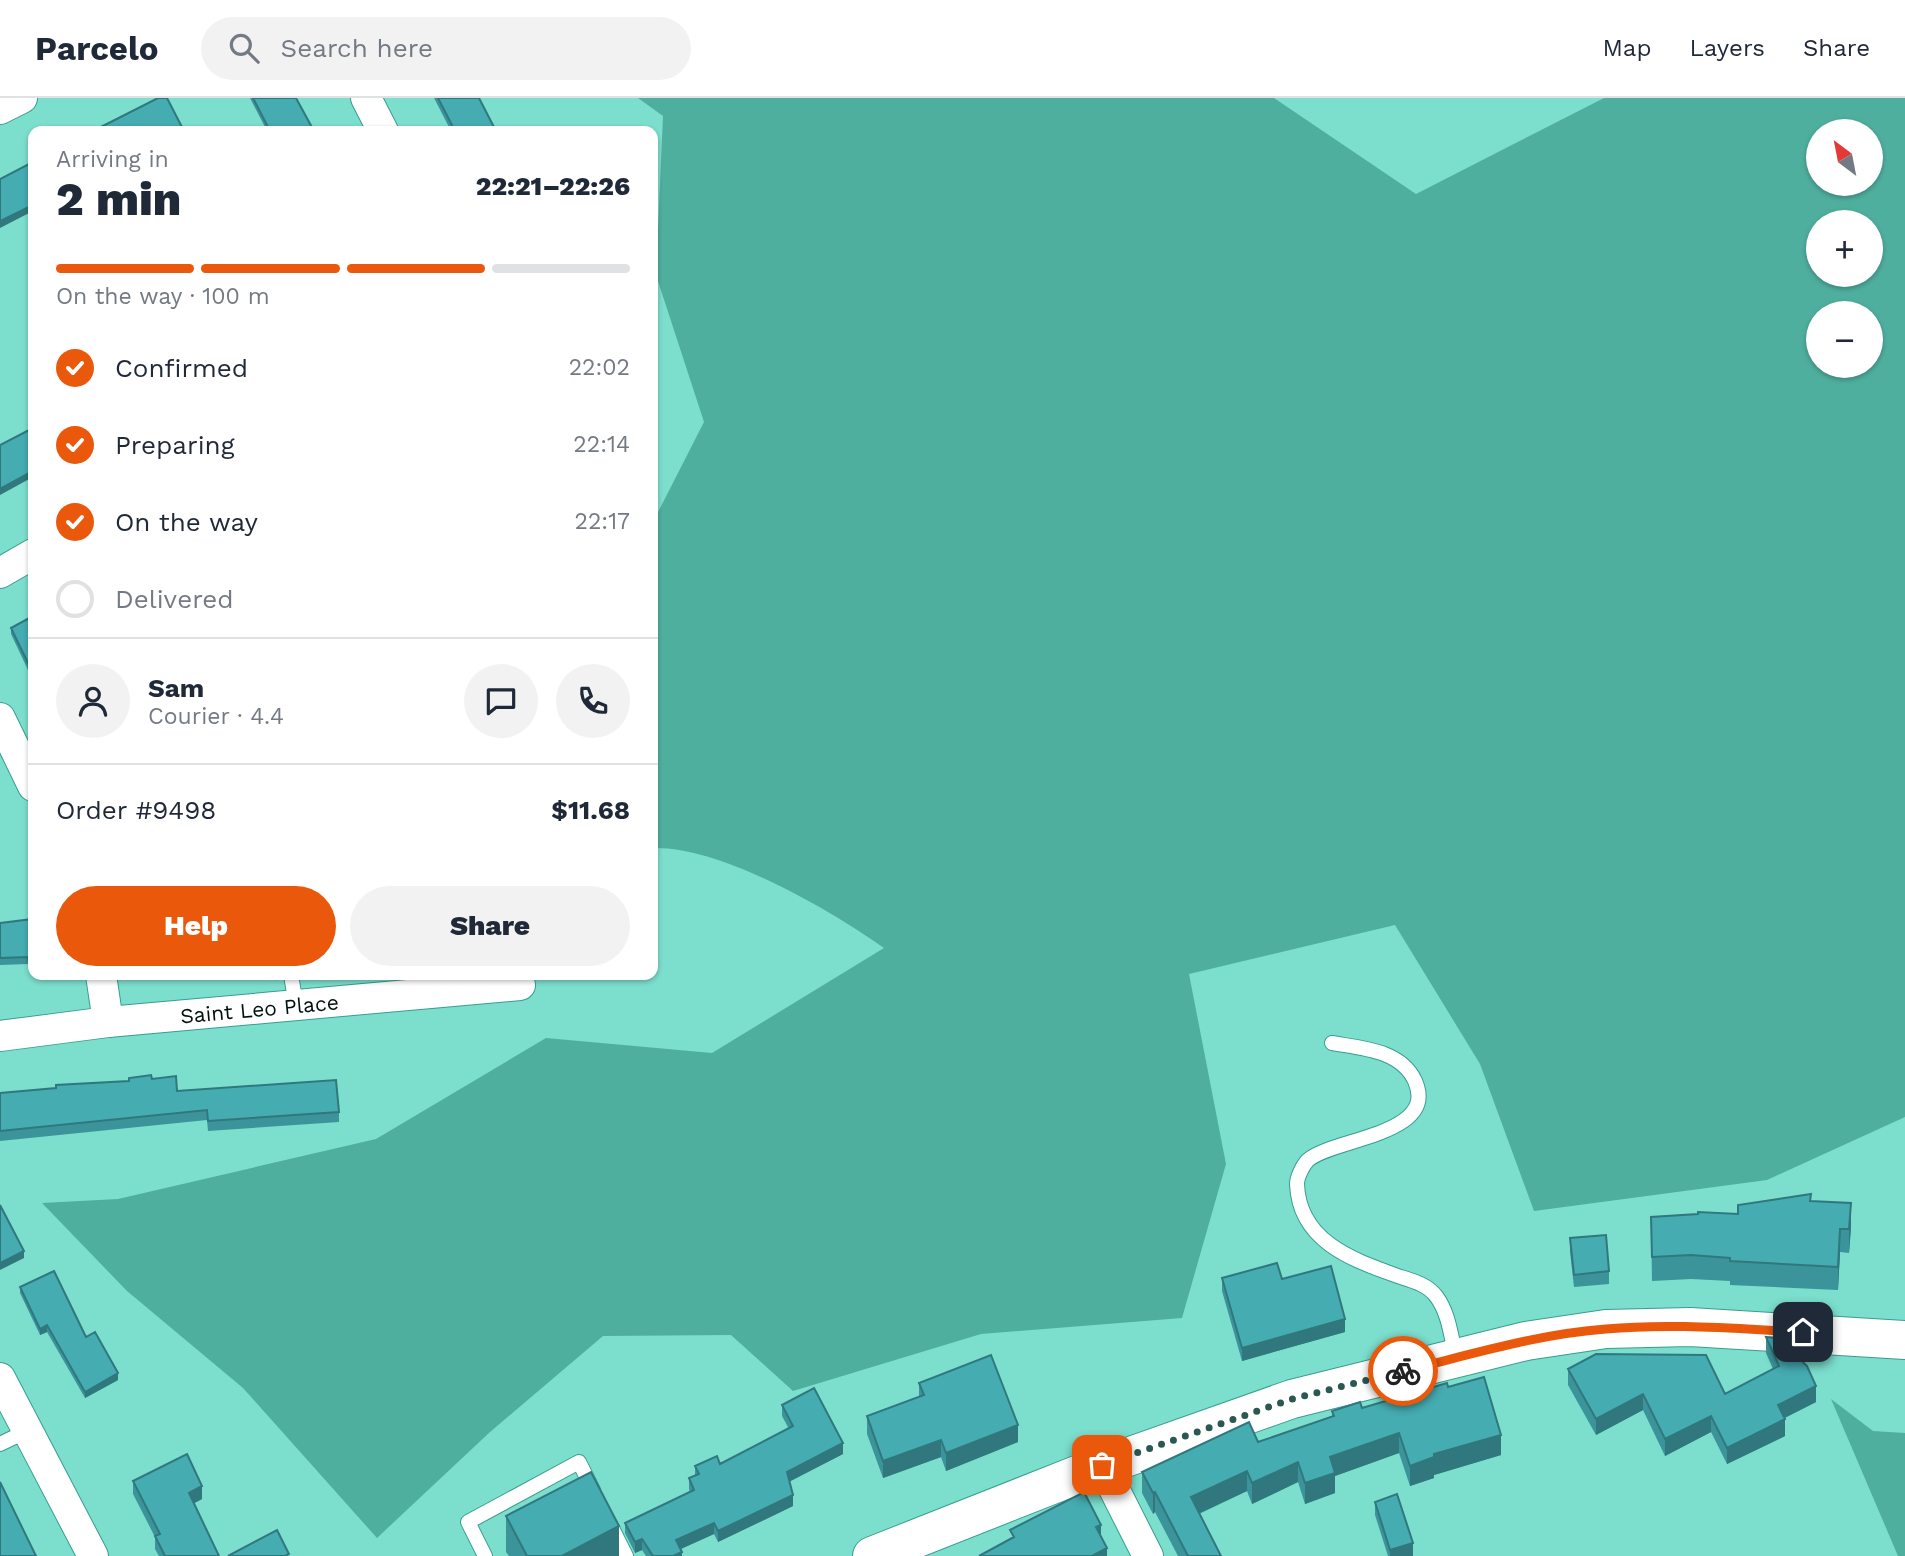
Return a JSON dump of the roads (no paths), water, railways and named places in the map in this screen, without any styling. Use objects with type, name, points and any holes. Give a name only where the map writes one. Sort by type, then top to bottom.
[{"type":"main road","points":[[872,1556],[1102,1465],[1292,1399],[1526,1340],[1606,1329],[1690,1327],[1905,1340]]},
{"type":"street","points":[[0,109],[22,98]]},
{"type":"street","points":[[366,98],[380,126]]},
{"type":"street","points":[[0,573],[28,557]]},
{"type":"street","points":[[0,718],[28,776]]},
{"type":"street","points":[[102,980],[108,1022]]},
{"type":"street","name":"Saint Leo Place","points":[[0,1036],[108,1022],[296,1005],[401,990],[520,985]]},
{"type":"street","points":[[0,1378],[93,1556]]},
{"type":"street","points":[[1102,1465],[1148,1556]]},
{"type":"lane","points":[[292,980],[296,1005]]},
{"type":"lane","points":[[1332,1043],[1375,1050],[1401,1062],[1415,1081],[1418,1098],[1412,1114],[1392,1129],[1326,1151],[1307,1161],[1297,1181],[1301,1208],[1309,1223],[1348,1258],[1422,1284],[1436,1295],[1444,1309],[1456,1358]]},
{"type":"lane","points":[[0,1444],[27,1431]]},
{"type":"lane","points":[[485,1556],[468,1522],[579,1462],[626,1556]]}]
